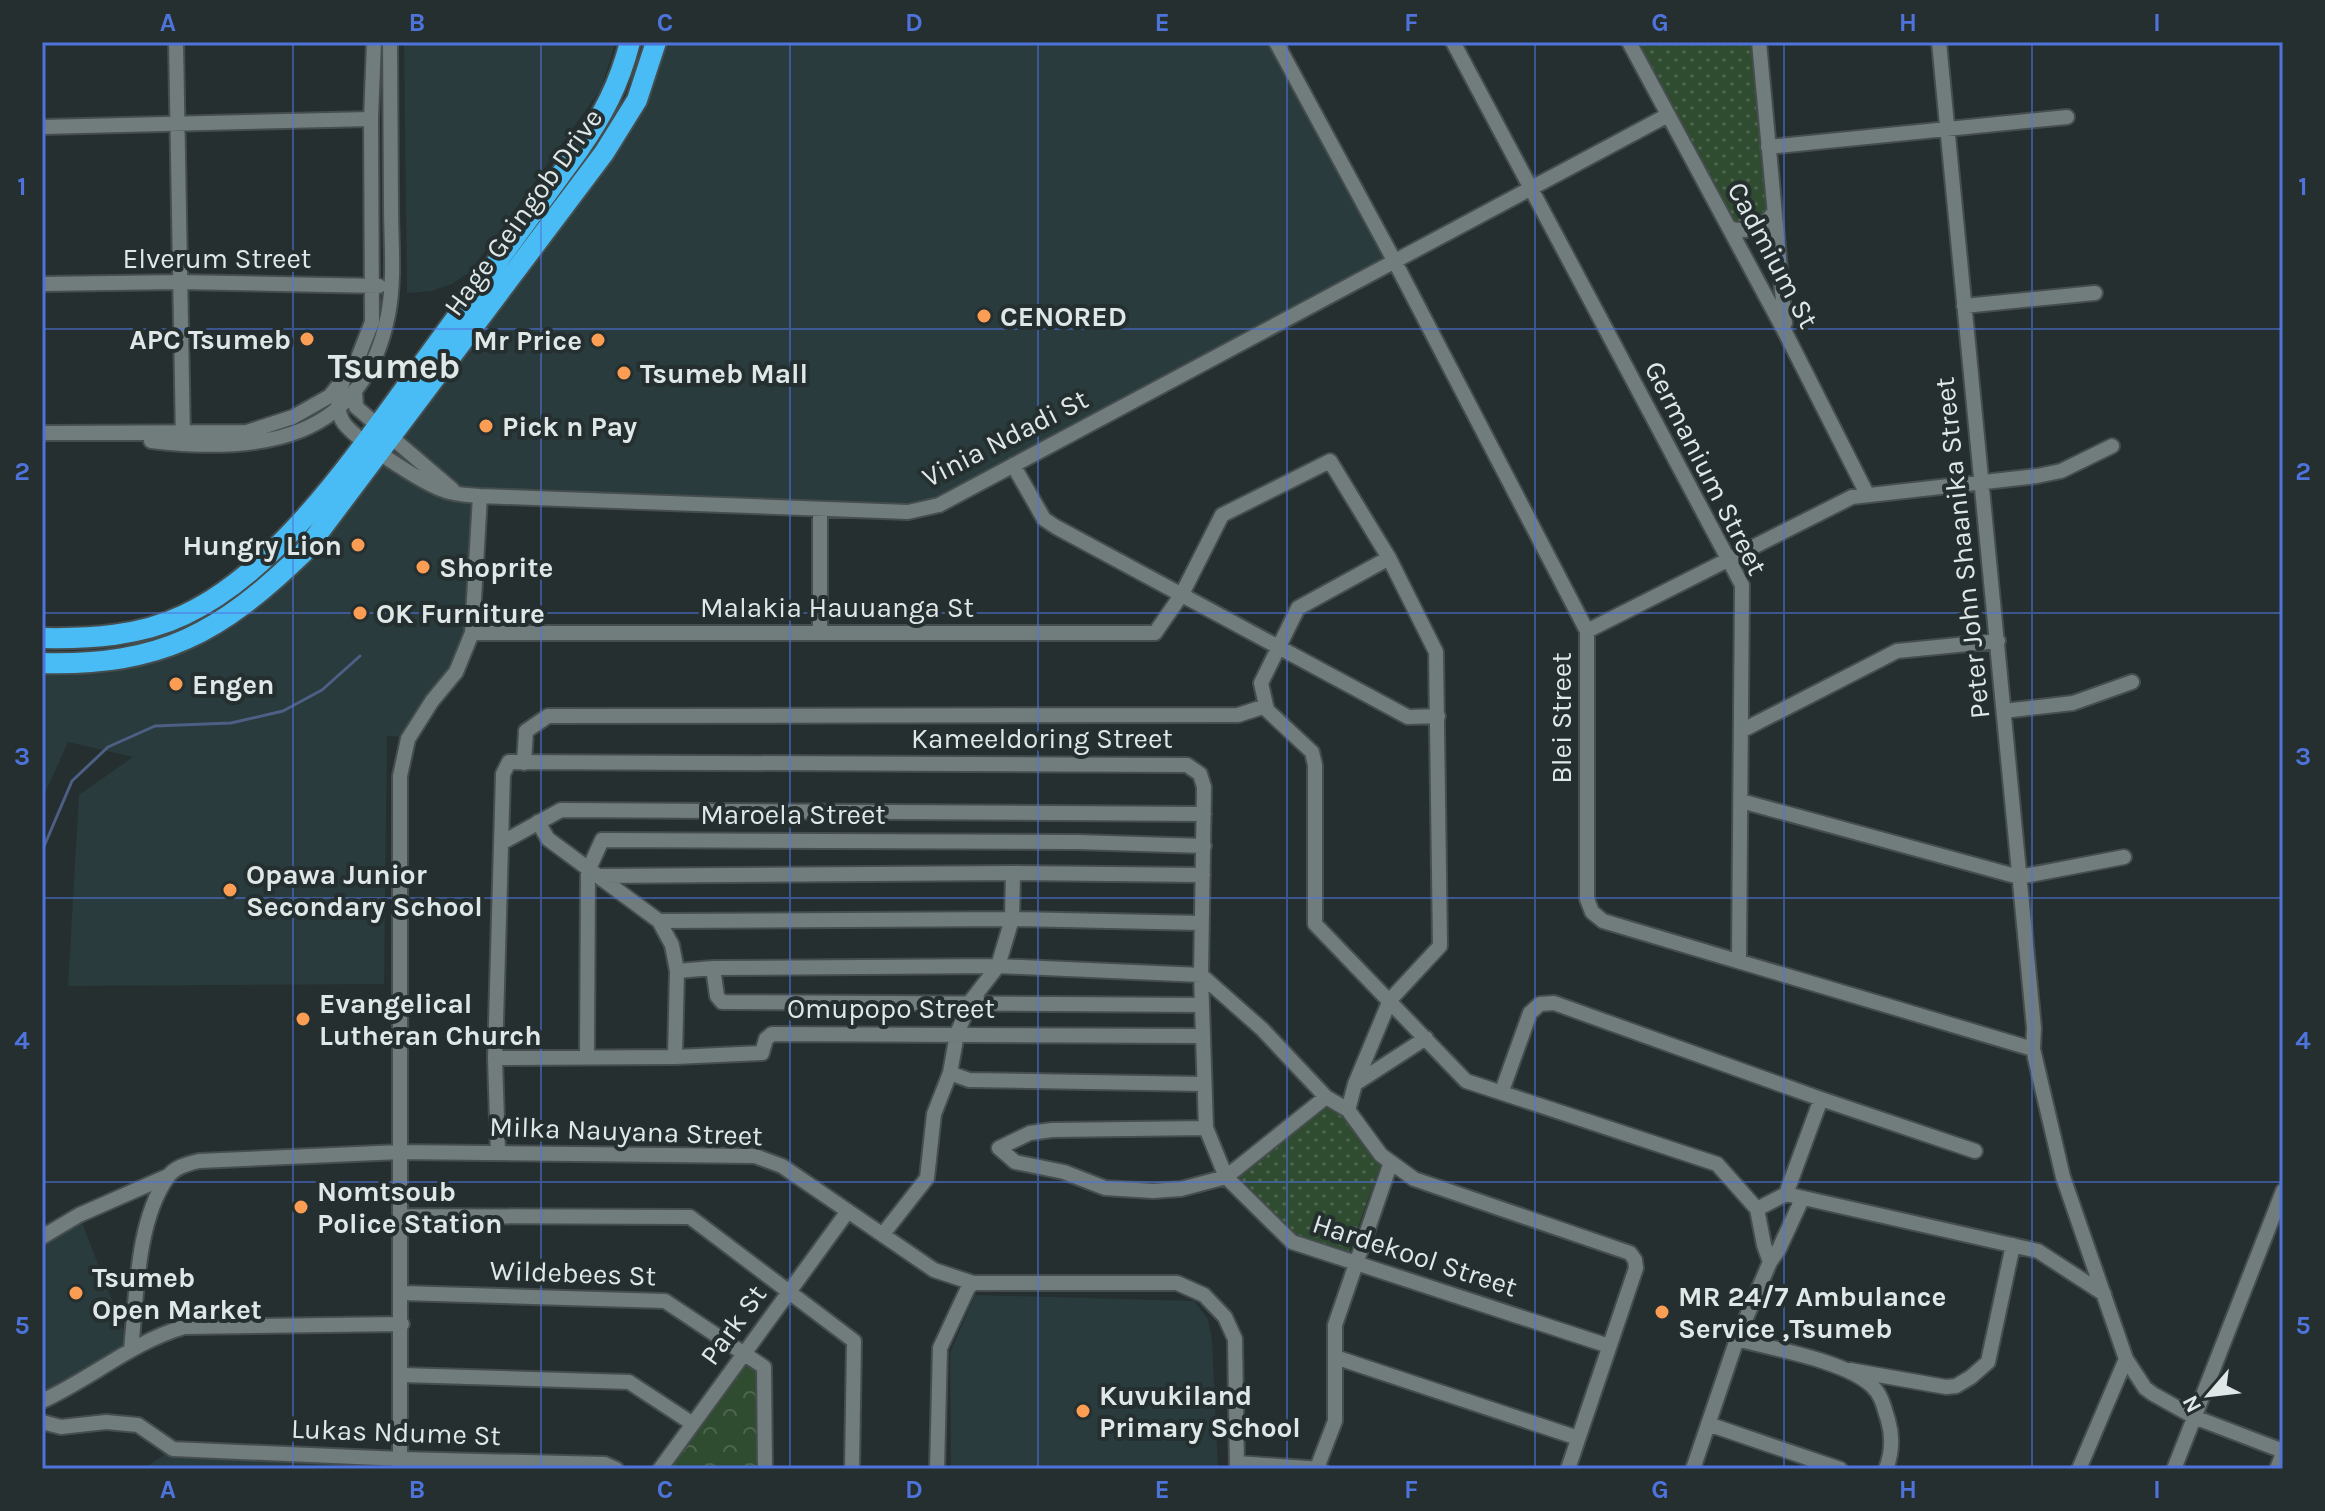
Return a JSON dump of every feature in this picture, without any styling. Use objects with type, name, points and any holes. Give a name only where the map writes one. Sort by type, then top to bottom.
[{"type":"highway","name":"Hage Geingob Drive","points":[[42,663],[108,660],[158,651],[217,625],[257,597],[304,552],[604,113],[630,42]]},
{"type":"highway","name":"Hage Geingob Drive","points":[[42,638],[78,639],[154,627],[208,602],[253,570],[277,547],[379,438],[620,129],[647,76],[656,42]]},
{"type":"street","points":[[176,42],[183,439]]},
{"type":"street","points":[[343,422],[344,378],[366,343],[372,322],[371,119],[374,42]]},
{"type":"street","points":[[319,422],[344,400],[374,360],[382,338],[392,286],[390,42]]},
{"type":"street","name":"Blei Street","points":[[1276,42],[1395,262],[1587,631],[1587,899],[1592,912],[1603,921],[2033,1049]]},
{"type":"street","name":"Germanium Street","points":[[1453,42],[1740,580],[1743,593],[1739,960]]},
{"type":"street","name":"Cadmium St","points":[[1629,42],[1785,332],[1867,494]]},
{"type":"street","points":[[1759,42],[1785,332]]},
{"type":"street","name":"Peter John Shaanika Street","points":[[1939,42],[1998,641],[2034,1028],[2033,1049],[2063,1177],[2126,1359],[2145,1388],[2194,1417],[2283,1452]]},
{"type":"street","name":"Vinia Ndadi St","points":[[379,438],[457,494],[820,510],[908,512],[939,505],[1668,115]]},
{"type":"street","points":[[1768,147],[2067,117]]},
{"type":"street","points":[[42,127],[371,119]]},
{"type":"street","points":[[1729,228],[1740,231],[1762,226],[1774,212]]},
{"type":"street","name":"Elverum Street","points":[[42,284],[180,282],[392,286]]},
{"type":"street","points":[[1964,306],[2095,293]]},
{"type":"street","points":[[344,400],[379,438]]},
{"type":"street","points":[[183,439],[273,426],[314,405],[344,400]]},
{"type":"street","points":[[42,433],[247,445],[272,441],[331,419],[379,438]]},
{"type":"street","points":[[1587,631],[1852,497],[2061,471],[2112,446]]},
{"type":"street","points":[[1182,594],[1222,515],[1328,461],[1389,558],[1436,652],[1440,946],[1390,1000],[1355,1084],[1348,1110]]},
{"type":"street","points":[[1013,465],[1044,519],[1408,717],[1438,716]]},
{"type":"street","points":[[400,1464],[400,776],[408,739],[432,701],[456,672],[472,633],[480,496]]},
{"type":"street","points":[[820,510],[820,633]]},
{"type":"street","points":[[1389,558],[1298,608],[1261,683],[1267,710],[1312,752],[1315,765],[1315,924],[1466,1081],[1717,1164],[1757,1209],[1770,1262]]},
{"type":"street","name":"Malakia Hauuanga St","points":[[472,633],[1155,633],[1182,594]]},
{"type":"street","points":[[1741,731],[1897,651],[1998,641]]},
{"type":"street","points":[[2004,711],[2073,703],[2132,682]]},
{"type":"street","points":[[498,1152],[495,1058],[505,768],[509,762],[524,763],[526,731],[548,716],[1238,715],[1266,706]]},
{"type":"street","name":"Kameeldoring Street","points":[[524,763],[664,761],[1187,765],[1200,774],[1204,787],[1201,975],[1206,1128],[1226,1177]]},
{"type":"street","points":[[1741,801],[2019,877],[2124,857]]},
{"type":"street","points":[[503,842],[561,810],[1204,814]]},
{"type":"street","points":[[538,822],[543,835],[659,921],[672,945],[677,971],[675,1057]]},
{"type":"street","name":"Maroela Street","points":[[593,873],[598,843],[606,840],[1077,842],[1204,846]]},
{"type":"street","points":[[593,873],[1203,875]]},
{"type":"street","points":[[587,1056],[593,873]]},
{"type":"street","points":[[883,1234],[927,1178],[934,1114],[950,1073],[957,1034],[970,1002],[998,966],[1012,919],[1013,873]]},
{"type":"street","points":[[659,921],[1012,919],[1201,923]]},
{"type":"street","points":[[677,971],[713,968],[998,966],[1201,975],[1262,1029],[1326,1097],[1348,1110],[1381,1155],[1414,1179],[1630,1253],[1636,1268],[1568,1469]]},
{"type":"street","points":[[713,968],[717,996],[722,1002],[1202,1005]]},
{"type":"street","points":[[1502,1091],[1530,1013],[1540,1004],[1554,1003],[1975,1151]]},
{"type":"street","name":"Omupopo Street","points":[[495,1058],[762,1053],[766,1039],[772,1034],[1203,1036]]},
{"type":"street","points":[[1355,1084],[1426,1038]]},
{"type":"street","points":[[950,1073],[969,1080],[1203,1084]]},
{"type":"street","points":[[1206,1128],[1052,1130],[1030,1133],[999,1148],[1015,1162],[1064,1172],[1105,1188],[1181,1189],[1226,1177],[1326,1097]]},
{"type":"street","points":[[1757,1209],[1786,1194],[1821,1099]]},
{"type":"street","name":"Milka Nauyana Street","points":[[168,1176],[182,1165],[199,1161],[400,1152],[755,1156],[782,1166],[934,1270],[973,1283],[1177,1283],[1204,1295],[1225,1317],[1235,1339],[1237,1466]]},
{"type":"street","points":[[1237,1466],[1319,1468],[1335,1421],[1335,1325],[1391,1162]]},
{"type":"street","points":[[42,1237],[79,1215],[168,1176]]},
{"type":"street","points":[[131,1349],[139,1263],[152,1209],[168,1176]]},
{"type":"street","name":"Hardekool Street","points":[[1226,1177],[1292,1242],[1609,1346]]},
{"type":"street","points":[[2174,1469],[2283,1191]]},
{"type":"street","points":[[1786,1194],[2038,1251],[2104,1294]]},
{"type":"street","points":[[1693,1469],[1737,1339],[1770,1262],[1802,1199]]},
{"type":"street","name":"Park St","points":[[660,1469],[848,1211]]},
{"type":"street","points":[[400,1216],[690,1217],[854,1341],[852,1469]]},
{"type":"street","points":[[1737,1339],[1850,1370],[1946,1387],[1956,1386],[1988,1362],[2013,1245]]},
{"type":"street","points":[[937,1469],[940,1348],[973,1283]]},
{"type":"street","name":"Wildebees St","points":[[402,1293],[663,1301],[745,1353],[766,1372],[765,1469]]},
{"type":"street","points":[[42,1401],[88,1378],[131,1349],[163,1333],[184,1327],[402,1324]]},
{"type":"street","points":[[1335,1357],[1578,1438]]},
{"type":"street","points":[[2079,1469],[2126,1359]]},
{"type":"street","points":[[1850,1370],[1873,1387],[1881,1398],[1891,1440],[1886,1469]]},
{"type":"street","points":[[402,1375],[629,1382],[693,1424]]},
{"type":"street","name":"Lukas Ndume St","points":[[42,1422],[61,1427],[123,1422],[145,1428],[173,1449],[400,1464],[605,1464],[616,1469]]},
{"type":"street","points":[[1708,1424],[1840,1469]]},
{"type":"street","points":[[2277,1469],[2283,1452]]},
{"type":"shaded area","points":[[404,42],[616,42],[601,89],[471,271],[452,284],[431,291],[407,293]]},
{"type":"shaded area","points":[[656,42],[1276,42],[1395,262],[939,505],[908,512],[480,496],[472,633],[456,672],[407,737],[387,736],[384,984],[68,986],[79,795],[133,757],[68,742],[42,800],[42,663],[122,658],[257,597],[380,451],[454,492],[392,436],[604,153]]},
{"type":"shaded area","name":"Tsumeb Open Market","points":[[79,1215],[131,1349],[42,1401],[42,1237]]},
{"type":"shaded area","name":"Kuvukiland Primary School","points":[[975,1295],[1194,1301],[1208,1319],[1212,1340],[1218,1469],[951,1469],[950,1353]]},
{"type":"shaded area","points":[[173,1449],[401,1459],[400,1469],[143,1469]]},
{"type":"green space","points":[[1629,42],[1759,42],[1769,219],[1729,228]]},
{"type":"green space","points":[[1321,1101],[1344,1112],[1381,1164],[1349,1252],[1296,1235],[1233,1171]]},
{"type":"green space","points":[[745,1353],[764,1367],[765,1469],[660,1469]]},
{"type":"waterway","points":[[42,851],[72,781],[108,747],[155,726],[231,723],[283,711],[322,690],[360,656]]},
{"type":"place","name":"CENORED","points":[[984,316]]},
{"type":"place","name":"APC Tsumeb","points":[[307,339]]},
{"type":"place","name":"Mr Price","points":[[598,340]]},
{"type":"place","name":"Tsumeb Mall","points":[[624,373]]},
{"type":"place","name":"Pick n Pay","points":[[486,426]]},
{"type":"place","name":"Hungry Lion","points":[[358,545]]},
{"type":"place","name":"Shoprite","points":[[423,567]]},
{"type":"place","name":"OK Furniture","points":[[360,613]]},
{"type":"place","name":"Engen","points":[[176,684]]},
{"type":"place","name":"Opawa Junior Secondary School","points":[[230,890]]},
{"type":"place","name":"Evangelical Lutheran Church","points":[[303,1019]]},
{"type":"place","name":"Nomtsoub Police Station","points":[[301,1207]]},
{"type":"place","name":"Tsumeb Open Market","points":[[76,1293]]},
{"type":"place","name":"MR 24/7 Ambulance Service ,Tsumeb","points":[[1662,1312]]},
{"type":"place","name":"Kuvukiland Primary School","points":[[1083,1411]]},
{"type":"district","name":"Tsumeb","points":[[394,366]]}]
